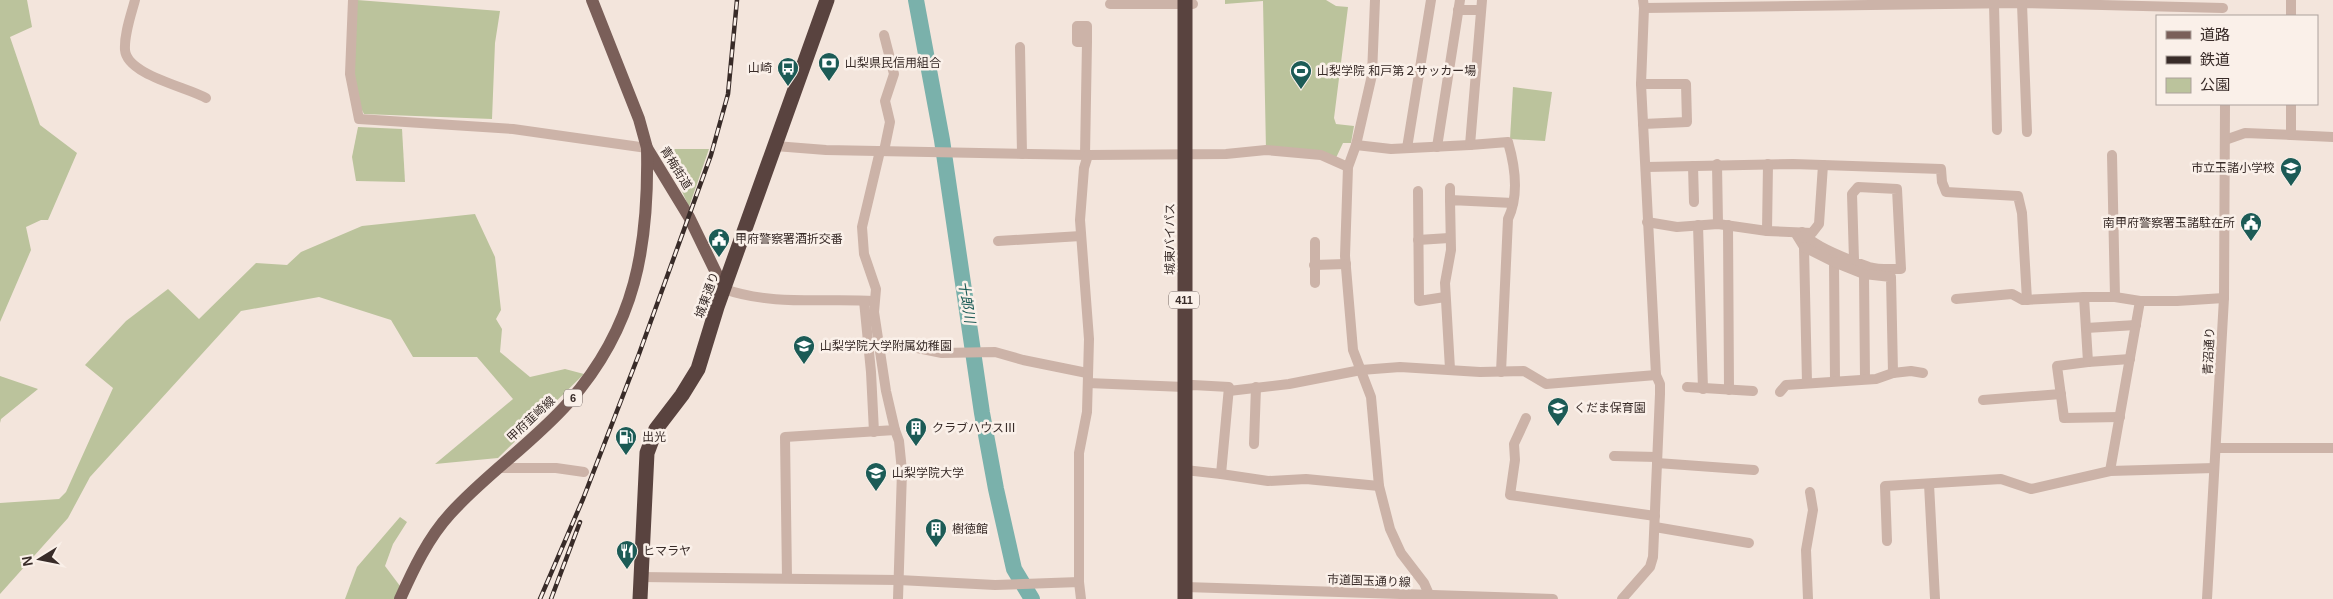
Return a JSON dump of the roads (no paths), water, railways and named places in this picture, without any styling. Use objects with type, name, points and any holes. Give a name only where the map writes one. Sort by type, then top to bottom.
[{"type":"highway","name":"城東通り","points":[[640,599],[647,453],[656,429],[682,396],[698,370],[724,289],[827,0]]},
{"type":"highway","name":"城東バイパス","points":[[1189,2],[1189,593]]},
{"type":"main road","name":"青梅街道","points":[[592,0],[639,118],[647,148],[685,210],[724,289]]},
{"type":"main road","name":"甲府韮崎線","points":[[400,599],[418,561],[449,514],[568,403],[598,364],[617,329],[635,280],[644,235],[648,186],[647,148]]},
{"type":"street","points":[[135,0],[128,24],[126,55],[135,65],[152,77],[193,91],[206,98]]},
{"type":"street","points":[[353,0],[350,74],[359,119],[514,128],[647,148]]},
{"type":"street","points":[[1375,0],[1372,75],[1356,145],[1348,167],[1346,264],[1353,350],[1371,397],[1379,486],[1390,529],[1400,553],[1424,583],[1430,597]]},
{"type":"street","points":[[1407,148],[1432,0]]},
{"type":"street","points":[[2291,0],[2291,15]]},
{"type":"street","points":[[1110,4],[1189,2]]},
{"type":"street","points":[[1622,599],[1650,567],[1653,557],[1655,527],[1660,384],[1656,375],[1647,222],[1647,167],[1641,84],[1644,4],[1815,2],[2022,4],[2078,2],[2223,8]]},
{"type":"street","points":[[1994,4],[1997,130]]},
{"type":"street","points":[[2022,4],[2027,132]]},
{"type":"street","points":[[1437,147],[1459,5],[1481,5],[1470,145]]},
{"type":"street","points":[[874,432],[869,301],[876,289],[864,254],[862,227],[890,122],[885,101],[894,74],[884,35]]},
{"type":"street","points":[[1081,599],[1079,582],[1079,453],[1087,412],[1089,339],[1081,236],[1082,183],[1087,155],[1088,42]]},
{"type":"street","points":[[1020,47],[1022,154]]},
{"type":"street","points":[[1641,84],[1686,84],[1687,122],[1643,124]]},
{"type":"street","name":"青沼通り","points":[[2207,599],[2224,298],[2225,105]]},
{"type":"street","points":[[2291,105],[2291,135]]},
{"type":"street","points":[[2226,140],[2245,133],[2333,137]]},
{"type":"street","points":[[1356,145],[1391,149],[1508,142],[1515,183],[1513,202],[1508,219],[1501,372]]},
{"type":"street","points":[[775,146],[826,150],[1087,155],[1189,155],[1266,150],[1320,155],[1348,167]]},
{"type":"street","points":[[2112,155],[2115,297]]},
{"type":"street","points":[[1717,164],[1723,224],[1728,390]]},
{"type":"street","points":[[1647,167],[1768,164],[1941,169],[1942,182],[1946,192],[2018,196],[2022,213],[2027,300]]},
{"type":"street","points":[[1767,231],[1768,164]]},
{"type":"street","points":[[1647,222],[1677,227],[1723,224],[1767,231],[1812,233],[1819,224],[1823,165]]},
{"type":"street","points":[[1693,166],[1694,202]]},
{"type":"street","points":[[1798,232],[1826,249],[1870,267],[1901,269],[1897,189],[1858,187],[1852,194],[1854,260]]},
{"type":"street","points":[[1450,188],[1449,238],[1451,250],[1445,283],[1450,369]]},
{"type":"street","points":[[1418,190],[1419,301],[1446,297]]},
{"type":"street","points":[[1450,200],[1513,202]]},
{"type":"street","points":[[1698,225],[1703,388]]},
{"type":"street","points":[[1798,232],[1804,247],[1807,383]]},
{"type":"street","points":[[998,241],[1081,236]]},
{"type":"street","points":[[1418,240],[1449,238]]},
{"type":"street","points":[[1315,283],[1316,242]]},
{"type":"street","points":[[1804,247],[1864,274],[1891,277],[1893,372]]},
{"type":"street","points":[[1834,262],[1836,381]]},
{"type":"street","points":[[1314,265],[1346,264]]},
{"type":"street","points":[[1864,274],[1865,379]]},
{"type":"street","points":[[724,289],[748,297],[779,300],[869,301]]},
{"type":"street","points":[[1956,300],[2012,294],[2023,300],[2084,297],[2115,297],[2140,301],[2224,298]]},
{"type":"street","points":[[2084,297],[2088,362]]},
{"type":"street","points":[[869,301],[880,345],[886,391],[899,441],[902,471],[898,599]]},
{"type":"street","points":[[2110,471],[2140,301]]},
{"type":"street","points":[[2086,328],[2136,325]]},
{"type":"street","points":[[880,345],[898,344],[942,353],[983,351],[1088,378],[1189,386],[1229,387],[1221,474]]},
{"type":"street","points":[[2120,417],[2064,418],[2057,366],[2130,359]]},
{"type":"street","points":[[1229,391],[1289,384],[1361,370],[1400,367],[1501,372],[1524,371],[1546,384],[1656,375]]},
{"type":"street","points":[[1780,392],[1786,385],[1876,379],[1893,372],[1911,371],[1923,374]]},
{"type":"street","points":[[1687,387],[1753,391]]},
{"type":"street","points":[[1254,444],[1256,388]]},
{"type":"street","points":[[1983,400],[2061,394]]},
{"type":"street","points":[[1526,418],[1514,444],[1515,460],[1510,495],[1655,516]]},
{"type":"street","points":[[787,578],[785,437],[895,430]]},
{"type":"street","points":[[2216,448],[2333,448]]},
{"type":"street","points":[[1614,456],[1754,470]]},
{"type":"street","points":[[500,468],[556,468],[584,472]]},
{"type":"street","points":[[1887,541],[1885,486],[2001,479],[2031,489],[2110,471],[2214,468]]},
{"type":"street","points":[[1189,470],[1268,481],[1306,479],[1379,486]]},
{"type":"street","points":[[1929,484],[1934,599]]},
{"type":"street","points":[[1808,599],[1806,550],[1813,510],[1810,492]]},
{"type":"street","points":[[1655,527],[1749,543]]},
{"type":"street","points":[[640,577],[899,580],[995,585],[1079,582]]},
{"type":"street","name":"市道国玉通り線","points":[[1189,593],[1553,599]]},
{"type":"waterway","name":"十郎川","points":[[916,0],[942,140],[982,413],[996,489],[1014,569],[1032,599]]},
{"type":"railway","points":[[540,599],[583,499],[639,354],[711,155],[728,94],[737,0]]},
{"type":"railway","points":[[551,599],[580,522]]},
{"type":"place","name":"山梨県民信用組合","points":[[829,82]]},
{"type":"place","name":"山崎","points":[[788,87]]},
{"type":"place","name":"山梨学院 和戸第２サッカー場","points":[[1301,90]]},
{"type":"place","name":"市立玉諸小学校","points":[[2291,187]]},
{"type":"place","name":"南甲府警察署玉諸駐在所","points":[[2251,242]]},
{"type":"place","name":"甲府警察署酒折交番","points":[[719,258]]},
{"type":"place","name":"山梨学院大学附属幼稚園","points":[[804,365]]},
{"type":"place","name":"くだま保育園","points":[[1558,427]]},
{"type":"place","name":"クラブハウスⅢ","points":[[916,447]]},
{"type":"place","name":"出光","points":[[626,456]]},
{"type":"place","name":"山梨学院大学","points":[[876,492]]},
{"type":"place","name":"樹徳館","points":[[936,548]]},
{"type":"place","name":"ヒマラヤ","points":[[627,570]]}]
